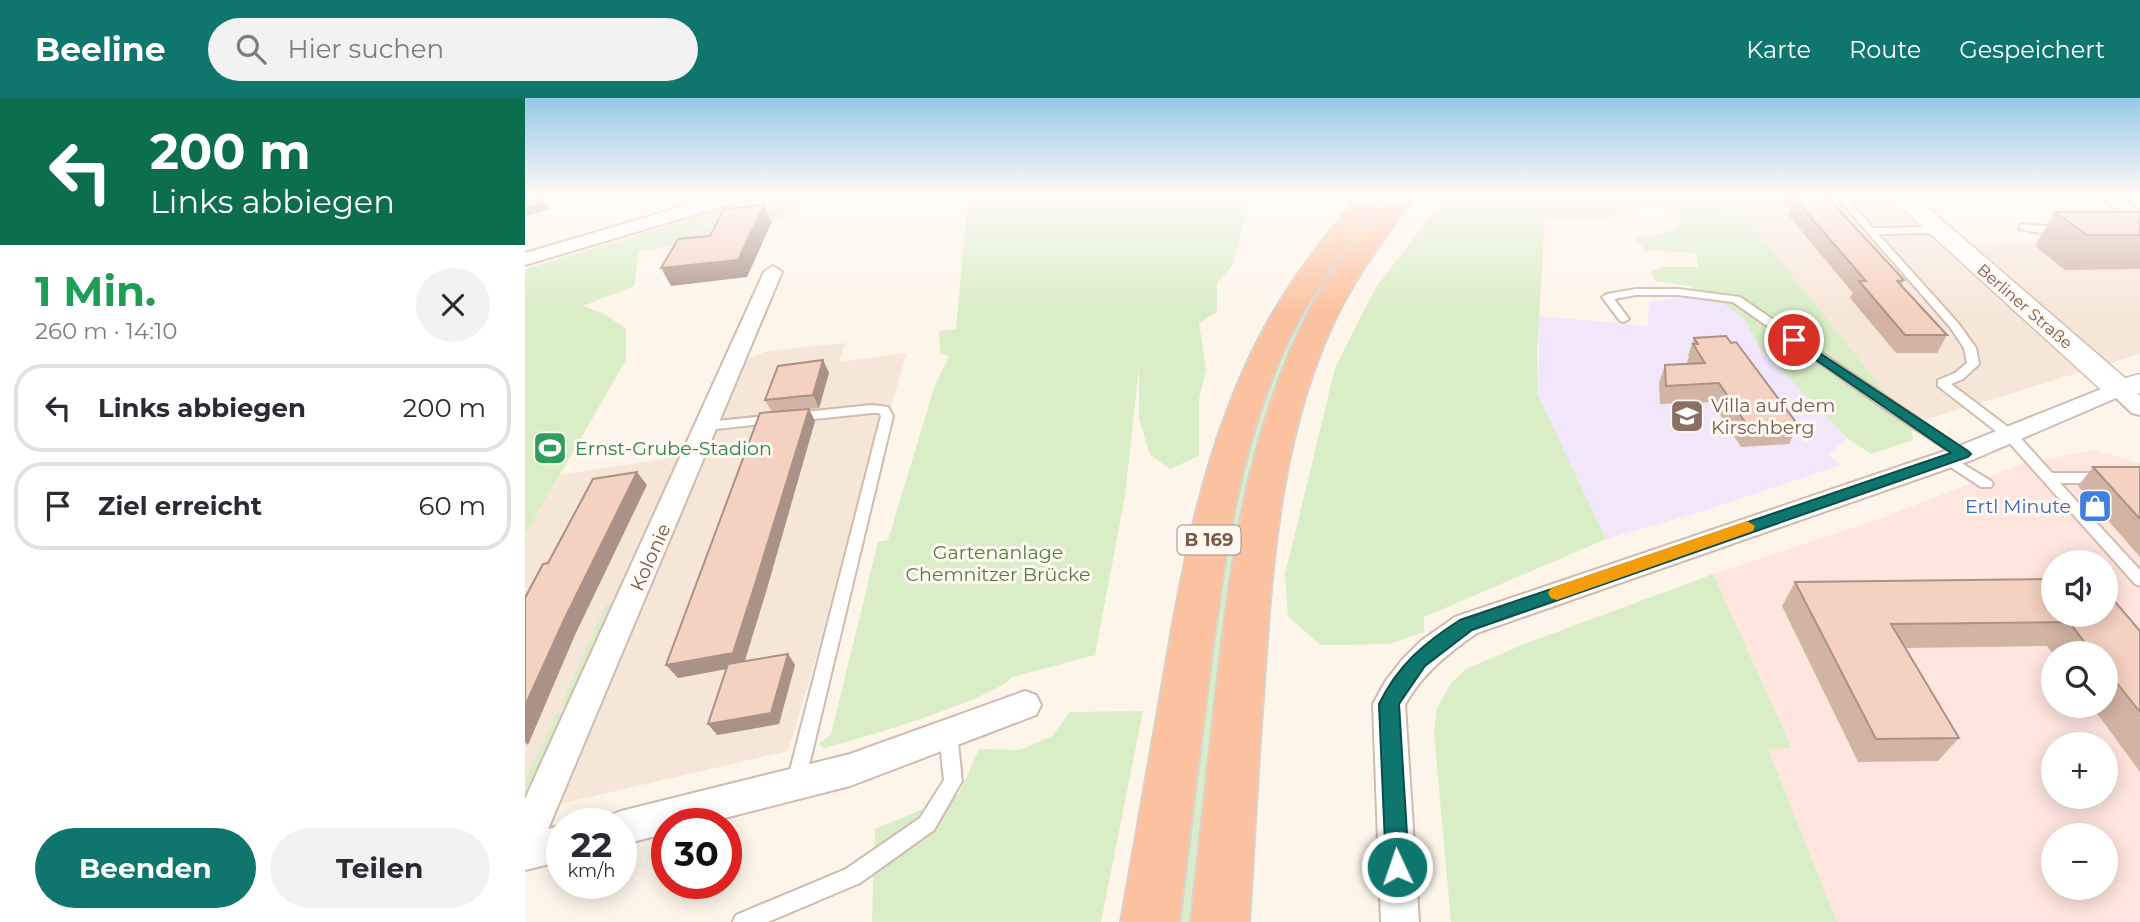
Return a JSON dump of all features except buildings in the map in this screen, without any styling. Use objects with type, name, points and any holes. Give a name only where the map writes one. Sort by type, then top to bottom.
[{"type":"highway","name":"B 169","points":[[1150,922],[1196,608],[1211,525],[1231,453],[1258,377],[1296,298],[1341,233]]},
{"type":"highway","name":"B 169","points":[[1220,922],[1241,663],[1258,528],[1279,425],[1299,368],[1338,283],[1372,233]]},
{"type":"main road","name":"Berliner Straße","points":[[1941,233],[2133,394]]},
{"type":"street","points":[[525,259],[603,233]]},
{"type":"street","name":"Kolonie","points":[[525,840],[773,272]]},
{"type":"street","points":[[1400,922],[1389,704],[1397,688],[1418,660],[1432,647],[1466,625],[1479,620],[2133,394]]},
{"type":"street","points":[[637,824],[850,770],[1025,705]]},
{"type":"street","points":[[525,852],[546,847]]},
{"type":"lane","points":[[1875,233],[1954,325],[1970,348],[1973,364],[1958,376],[1942,383],[2011,436],[2140,580]]},
{"type":"lane","points":[[1624,319],[1607,297],[1636,292],[1678,292],[1736,299],[1892,408],[1986,484]]},
{"type":"lane","points":[[707,426],[872,409],[884,410],[887,416],[796,785]]},
{"type":"lane","points":[[2051,478],[2140,478]]},
{"type":"lane","points":[[743,922],[853,876],[927,824],[953,781],[948,734]]},
{"type":"shaded area","points":[[1759,233],[1931,233],[1942,243],[2140,242],[2140,354],[1911,424]]},
{"type":"shaded area","name":"Villa auf dem Kirschberg","points":[[1678,297],[1706,298],[1730,307],[1745,320],[1759,347],[1847,438],[1828,455],[1841,465],[1704,511],[1606,539],[1537,393],[1539,316],[1648,326],[1649,302]]},
{"type":"shaded area","points":[[845,343],[839,362],[907,353],[788,751],[525,812],[525,535],[560,475],[676,457],[686,436],[715,432],[743,360],[767,351]]},
{"type":"shaded area","points":[[2094,450],[2140,463],[2140,922],[1837,922],[1768,749],[1792,747],[1713,574],[1868,523],[2022,464]]},
{"type":"green space","name":"Ernst-Grube-Stadion","points":[[642,233],[723,233],[715,249],[681,244],[639,251],[634,286],[583,306],[605,314],[626,329],[626,360],[525,535],[525,269]]},
{"type":"green space","name":"Gartenanlage Chemnitzer Brücke","points":[[965,233],[1241,233],[1233,264],[1217,284],[1217,312],[1199,323],[1206,370],[1199,400],[1199,456],[1170,469],[1150,455],[1139,419],[1139,367],[1125,496],[1095,655],[1012,677],[1001,686],[954,707],[823,748],[819,744],[831,734],[878,542],[888,540],[935,385],[949,357],[940,352],[939,331],[956,329]]},
{"type":"green space","points":[[1355,233],[1360,233],[1308,319],[1195,922],[1172,922],[1211,604],[1252,429],[1282,350],[1317,284]]},
{"type":"green space","points":[[1417,233],[1544,233],[1537,393],[1606,539],[1424,617],[1424,632],[1390,644],[1320,645],[1288,616],[1285,575],[1335,368],[1376,287]]},
{"type":"green space","points":[[1759,233],[1911,424],[1913,440],[1871,454],[1847,438],[1759,347],[1745,320],[1730,307],[1706,298],[1689,286],[1655,281],[1651,272],[1663,267],[1698,267],[1696,253],[1645,250],[1634,238],[1660,234]]},
{"type":"green space","points":[[1713,574],[1792,748],[1768,749],[1837,922],[1451,922],[1434,733],[1437,708],[1451,683],[1466,669],[1522,645]]},
{"type":"green space","points":[[618,601],[573,704],[560,707],[607,603]]},
{"type":"green space","points":[[569,711],[525,809],[525,781],[557,713]]},
{"type":"green space","points":[[1143,711],[1101,922],[872,922],[875,829],[959,794],[979,749],[1020,750],[1052,736],[1070,712]]},
{"type":"slow traffic","points":[[1557,593],[1747,526]]},
{"type":"place","name":"Villa auf dem Kirschberg","points":[[1687,416]]},
{"type":"place","name":"Ernst-Grube-Stadion","points":[[550,448]]},
{"type":"place","name":"Ertl Minute","points":[[2095,506]]},
{"type":"route","points":[[1397,867],[1389,704],[1397,688],[1418,660],[1432,647],[1466,625],[1963,454],[1794,340]]}]
